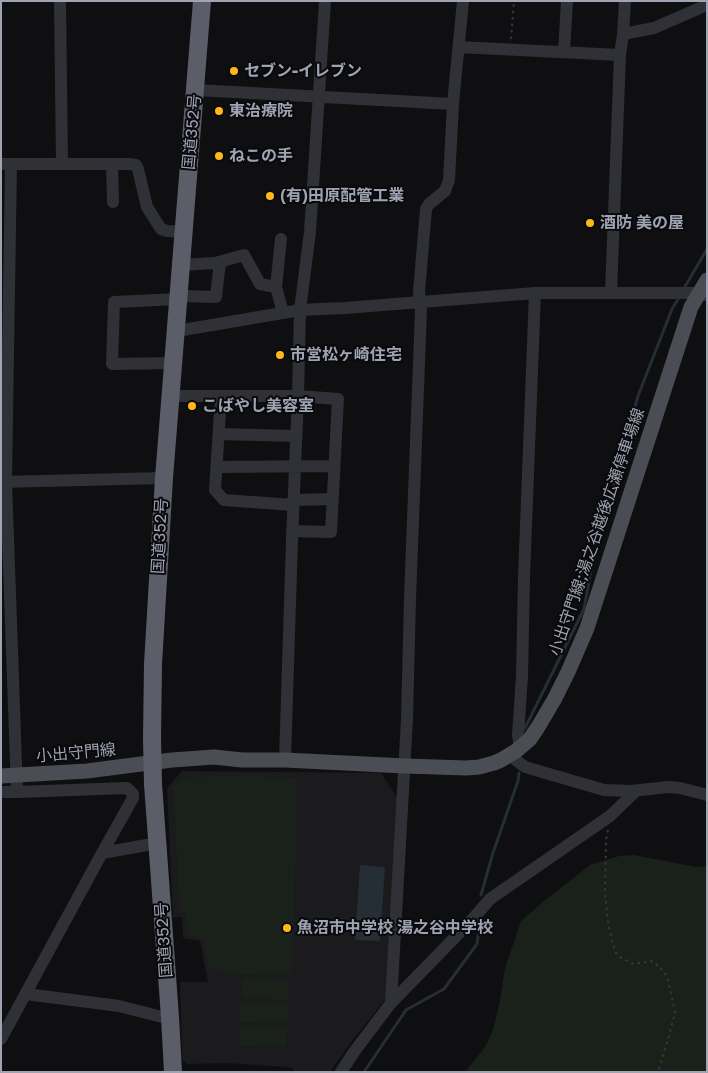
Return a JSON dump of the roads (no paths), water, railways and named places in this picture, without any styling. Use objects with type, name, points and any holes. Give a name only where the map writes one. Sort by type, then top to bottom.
[{"type":"highway","name":"国道352号","points":[[173,1072],[153,762],[153,664],[170,396],[202,1]]},
{"type":"main road","name":"小出守門線;湯之谷越後広瀬停車場線","points":[[153,762],[214,758],[466,768],[494,763],[509,755],[530,739],[554,700],[587,628],[691,307],[704,289]]},
{"type":"main road","name":"小出守門線","points":[[1,776],[86,771],[153,762]]},
{"type":"street","points":[[60,1],[62,164]]},
{"type":"street","points":[[285,760],[300,310],[310,232],[325,1]]},
{"type":"street","points":[[391,1003],[405,766],[421,310],[419,292],[426,209],[444,191],[449,180],[463,1]]},
{"type":"street","points":[[564,52],[567,1]]},
{"type":"street","points":[[611,294],[620,55],[625,1]]},
{"type":"street","points":[[623,34],[654,28],[707,5]]},
{"type":"street","points":[[459,47],[620,55]]},
{"type":"street","points":[[196,90],[454,104]]},
{"type":"street","points":[[17,792],[4,482],[6,164],[136,165],[147,207],[161,229],[184,232]]},
{"type":"street","points":[[112,164],[113,202]]},
{"type":"street","points":[[281,239],[276,287],[282,313]]},
{"type":"street","points":[[182,265],[214,264],[244,255],[260,284],[276,287]]},
{"type":"street","points":[[173,363],[112,364],[114,302],[179,297],[216,297],[220,262]]},
{"type":"street","points":[[176,330],[300,310],[535,293],[611,294],[704,289]]},
{"type":"street","points":[[523,745],[519,742],[518,735],[522,676],[535,293]]},
{"type":"street","points":[[170,396],[298,396],[338,398],[330,532],[292,530]]},
{"type":"street","points":[[222,396],[215,490],[224,500],[293,502],[332,499]]},
{"type":"street","points":[[219,434],[296,436]]},
{"type":"street","points":[[217,467],[334,466]]},
{"type":"street","points":[[4,482],[164,478]]},
{"type":"street","points":[[509,755],[525,766],[604,790],[636,791],[668,787],[706,794]]},
{"type":"street","points":[[1,792],[127,788],[133,794],[133,798],[1,1039]]},
{"type":"street","points":[[341,1072],[391,1003],[490,899],[610,816],[636,791]]},
{"type":"street","points":[[102,853],[158,842]]},
{"type":"street","points":[[26,994],[119,1006],[162,1017],[170,1017]]},
{"type":"waterway","points":[[683,290],[707,249]]},
{"type":"waterway","points":[[525,728],[584,609],[591,570],[638,396],[672,309],[680,296]]},
{"type":"waterway","points":[[481,895],[519,773]]},
{"type":"waterway","points":[[364,1072],[406,1010],[444,989],[477,944],[480,923]]},
{"type":"place","name":"セブン-イレブン","points":[[234,71]]},
{"type":"place","name":"東治療院","points":[[219,111]]},
{"type":"place","name":"ねこの手","points":[[219,156]]},
{"type":"place","name":"(有)田原配管工業","points":[[270,196]]},
{"type":"place","name":"酒防 美の屋","points":[[590,223]]},
{"type":"place","name":"市営松ヶ崎住宅","points":[[280,355]]},
{"type":"place","name":"こばやし美容室","points":[[192,406]]},
{"type":"place","name":"魚沼市中学校 湯之谷中学校","points":[[287,928]]}]
